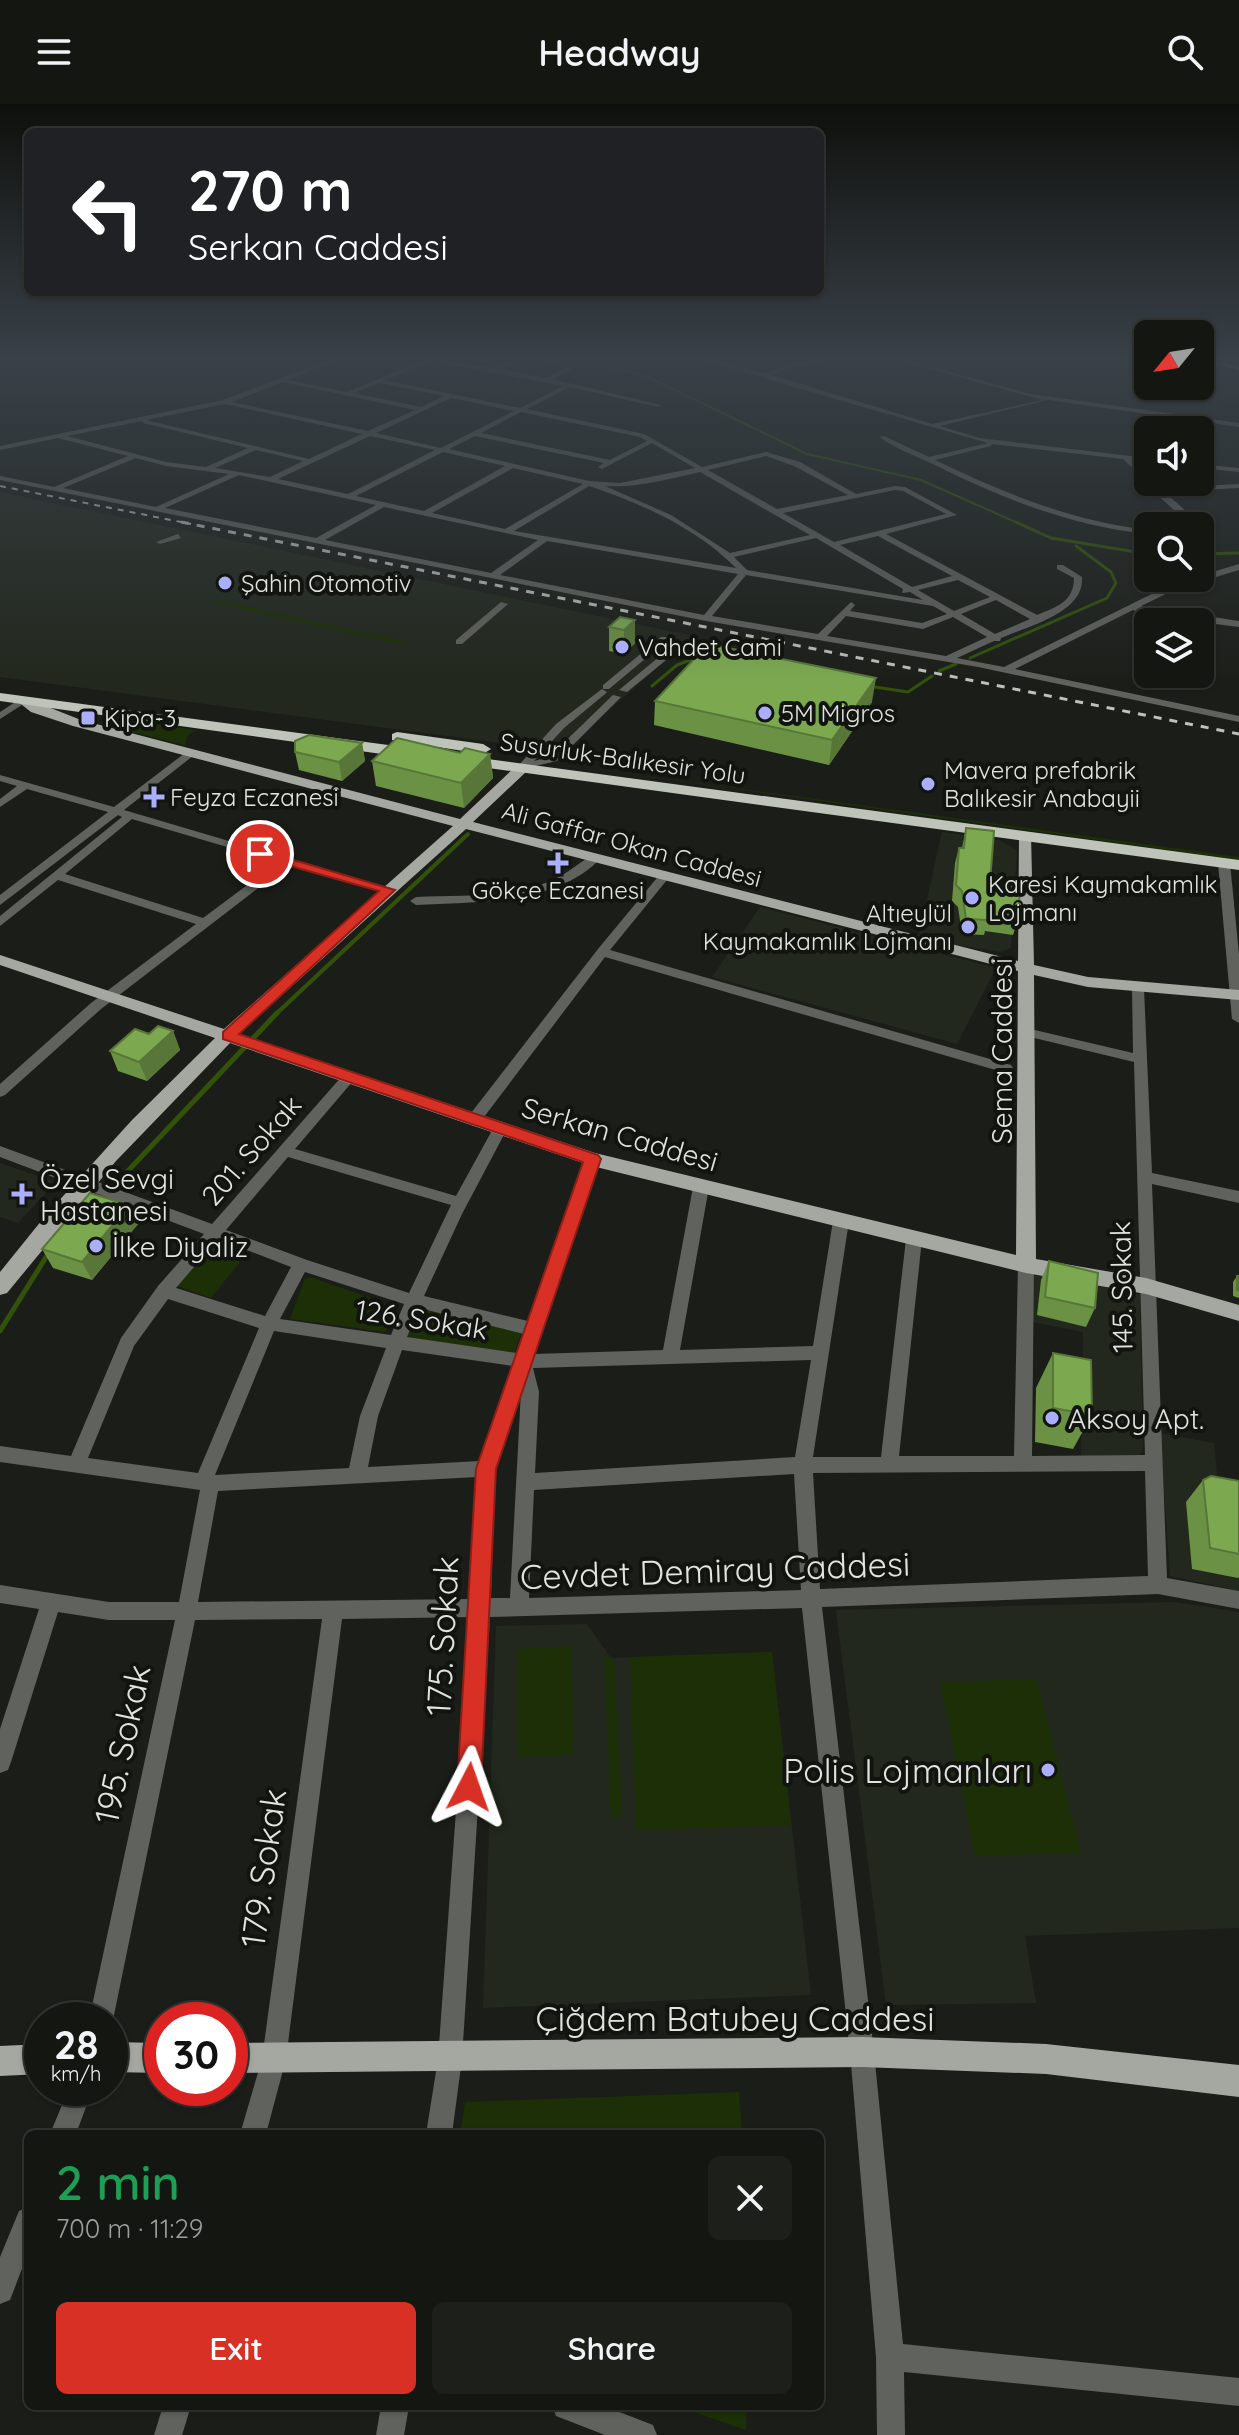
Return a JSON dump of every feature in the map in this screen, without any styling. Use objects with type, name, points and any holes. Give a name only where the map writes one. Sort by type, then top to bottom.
[{"type":"highway","name":"Susurluk-Balıkesir Yolu","points":[[0,684],[1026,837],[1231,864]]},
{"type":"highway","name":"Susurluk-Balıkesir Yolu","points":[[0,697],[527,762],[553,759],[1239,851]]},
{"type":"main road","name":"Ali Gaffar Okan Caddesi","points":[[23,701],[55,716],[889,936],[1028,969],[1138,989],[1237,995]]},
{"type":"main road","points":[[0,1287],[88,1181],[228,1035],[467,823],[527,762]]},
{"type":"main road","name":"Sema Caddesi","points":[[1026,837],[1026,1265]]},
{"type":"main road","name":"Serkan Caddesi","points":[[0,960],[348,1078],[476,1117],[500,1129],[592,1159],[1026,1265],[1146,1286],[1239,1313]]},
{"type":"main road","name":"Çiğdem Batubey Caddesi","points":[[248,2058],[450,2059],[862,2052],[1046,2059],[1239,2081]]},
{"type":"main road","points":[[0,2061],[24,2060]]},
{"type":"street","points":[[56,489],[109,467]]},
{"type":"street","points":[[189,467],[269,480],[506,532],[931,604]]},
{"type":"street","points":[[205,470],[212,467]]},
{"type":"street","points":[[269,480],[298,467]]},
{"type":"street","points":[[347,498],[406,467]]},
{"type":"street","points":[[427,513],[509,467]]},
{"type":"street","points":[[520,467],[579,480],[641,501],[729,556],[744,572]]},
{"type":"street","points":[[579,480],[603,467]]},
{"type":"street","points":[[697,467],[908,591],[997,639]]},
{"type":"street","points":[[506,532],[589,483],[620,485],[711,467]]},
{"type":"street","points":[[802,467],[853,495]]},
{"type":"street","points":[[945,467],[1051,515],[1110,530],[1134,531]]},
{"type":"street","points":[[1214,467],[1239,470]]},
{"type":"street","points":[[157,509],[236,474]]},
{"type":"street","points":[[0,478],[706,618],[1007,669],[1239,719]]},
{"type":"street","points":[[641,501],[642,489],[655,480]]},
{"type":"street","points":[[1214,487],[1239,486]]},
{"type":"street","points":[[775,512],[885,488],[905,489],[953,515],[831,545]]},
{"type":"street","points":[[1164,496],[1181,512]]},
{"type":"street","points":[[317,541],[384,504]]},
{"type":"street","points":[[880,534],[1037,619]]},
{"type":"street","points":[[160,542],[178,536]]},
{"type":"street","points":[[729,556],[816,536]]},
{"type":"street","points":[[492,576],[546,538]]},
{"type":"street","points":[[948,658],[1064,607],[1076,592],[1078,577],[1060,567]]},
{"type":"street","points":[[1214,574],[1239,567]]},
{"type":"street","points":[[706,618],[744,572]]},
{"type":"street","points":[[888,596],[959,577]]},
{"type":"street","points":[[819,639],[863,592]]},
{"type":"street","points":[[1007,669],[1168,592]]},
{"type":"street","points":[[844,613],[923,626],[997,597]]},
{"type":"street","points":[[459,642],[504,604]]},
{"type":"street","points":[[1133,607],[1153,613],[1239,624]]},
{"type":"street","points":[[527,762],[560,726],[664,639],[674,643],[677,647],[620,693],[553,759]]},
{"type":"street","points":[[604,690],[620,693]]},
{"type":"street","points":[[0,716],[23,701]]},
{"type":"street","points":[[0,901],[193,752]]},
{"type":"street","points":[[0,778],[389,890]]},
{"type":"street","points":[[0,804],[25,786]]},
{"type":"street","points":[[0,922],[128,817]]},
{"type":"street","points":[[416,901],[531,891],[557,882],[596,857]]},
{"type":"street","points":[[0,1092],[110,995],[286,861]]},
{"type":"street","points":[[1231,864],[1239,1019]]},
{"type":"street","points":[[476,1117],[665,875]]},
{"type":"street","points":[[58,876],[202,922]]},
{"type":"street","points":[[602,952],[1006,1068]]},
{"type":"street","name":"145. Sokak","points":[[1138,989],[1158,1585]]},
{"type":"street","points":[[1026,1032],[1141,1059]]},
{"type":"street","name":"201. Sokak","points":[[77,1464],[127,1343],[164,1291],[213,1232],[348,1078]]},
{"type":"street","points":[[358,1476],[359,1445],[411,1300],[459,1202],[500,1129]]},
{"type":"street","points":[[0,1151],[88,1181],[301,1264],[411,1300],[533,1329]]},
{"type":"street","points":[[284,1151],[459,1202]]},
{"type":"street","name":"175. Sokak","points":[[440,2130],[450,2059],[481,1608],[486,1469],[592,1159]]},
{"type":"street","points":[[1144,1177],[1239,1197]]},
{"type":"street","points":[[671,1355],[701,1187]]},
{"type":"street","points":[[841,1221],[803,1465],[811,1600],[862,2052],[890,2357],[891,2435]]},
{"type":"street","points":[[889,1464],[914,1239]]},
{"type":"street","name":"195. Sokak","points":[[105,2002],[187,1611],[207,1482],[269,1324],[301,1264]]},
{"type":"street","points":[[1023,1462],[1026,1265]]},
{"type":"street","name":"126. Sokak","points":[[164,1291],[269,1324],[523,1361],[822,1353]]},
{"type":"street","points":[[519,1608],[530,1392],[523,1361]]},
{"type":"street","points":[[0,1454],[207,1482],[486,1469]]},
{"type":"street","points":[[525,1482],[803,1465],[1152,1463]]},
{"type":"street","name":"Cevdet Demiray Caddesi","points":[[0,1594],[109,1611],[519,1608],[811,1600],[1158,1585],[1239,1600]]},
{"type":"street","points":[[0,1762],[51,1602]]},
{"type":"street","name":"179. Sokak","points":[[254,2130],[274,2059],[333,1610]]},
{"type":"street","points":[[65,2130],[74,2106]]},
{"type":"street","points":[[0,2290],[24,2230]]},
{"type":"street","points":[[890,2357],[1239,2392]]},
{"type":"street","points":[[168,2435],[176,2410]]},
{"type":"street","points":[[390,2435],[394,2410]]},
{"type":"street","points":[[577,2410],[643,2435]]},
{"type":"shaded area","points":[[0,492],[694,636],[562,751],[0,677]]},
{"type":"shaded area","points":[[942,832],[999,840],[1017,850],[1011,948],[1001,952],[918,939]]},
{"type":"shaded area","points":[[760,907],[996,968],[957,1044],[712,977]]},
{"type":"shaded area","name":"Özel Sevgi Hastanesi","points":[[0,1163],[56,1182],[18,1223],[0,1217]]},
{"type":"shaded area","points":[[1034,1274],[1140,1294],[1143,1450],[1139,1455],[1081,1456],[1083,1332],[1032,1322]]},
{"type":"shaded area","points":[[1160,1433],[1214,1443],[1218,1483],[1239,1487],[1239,1591],[1170,1576]]},
{"type":"shaded area","name":"Polis Lojmanları","points":[[1175,1602],[1239,1612],[1239,1928],[1025,1936],[1036,2003],[886,2005],[836,1610]]},
{"type":"shaded area","points":[[587,1624],[611,1658],[772,1652],[811,1995],[483,2008],[496,1626]]},
{"type":"green space","points":[[218,600],[406,642],[402,645],[213,603]]},
{"type":"green space","points":[[111,718],[195,730],[187,736],[185,745],[104,725]]},
{"type":"green space","points":[[558,764],[1239,857],[1239,860]]},
{"type":"green space","points":[[215,1240],[248,1252],[211,1298],[177,1286]]},
{"type":"green space","points":[[310,1277],[396,1307],[386,1332],[290,1319],[305,1279]]},
{"type":"green space","points":[[418,1308],[522,1331],[514,1353],[406,1337]]},
{"type":"green space","points":[[571,1646],[574,1754],[517,1757],[517,1649]]},
{"type":"green space","points":[[772,1652],[791,1825],[636,1830],[630,1657]]},
{"type":"green space","points":[[614,1657],[622,1817],[611,1817],[604,1658]]},
{"type":"green space","points":[[1037,1679],[1081,1853],[975,1856],[940,1682]]},
{"type":"green space","points":[[739,2092],[742,2130],[461,2130],[465,2102]]},
{"type":"green space","points":[[688,2410],[747,2410],[746,2430]]},
{"type":"building","points":[[620,617],[635,620],[624,630],[609,627]]},
{"type":"building","points":[[708,644],[876,678],[832,740],[655,701]]},
{"type":"building","points":[[309,735],[362,743],[339,762],[295,752],[295,741]]},
{"type":"building","points":[[397,738],[460,753],[465,748],[490,754],[461,783],[372,761]]},
{"type":"building","points":[[966,828],[994,831],[990,882],[1020,887],[1018,920],[988,916],[988,920],[966,919],[962,891],[956,885],[959,848],[964,848]]},
{"type":"building","points":[[158,1026],[173,1031],[139,1062],[110,1051],[135,1029],[149,1034]]},
{"type":"building","points":[[90,1193],[129,1205],[82,1262],[42,1249]]},
{"type":"building","points":[[1049,1261],[1098,1273],[1095,1308],[1045,1297]]},
{"type":"building","points":[[1053,1353],[1091,1360],[1092,1415],[1053,1408]]},
{"type":"building","points":[[1211,1476],[1239,1481],[1239,1554],[1210,1548],[1203,1480]]},
{"type":"waterway","points":[[863,467],[921,480],[1020,524]]},
{"type":"waterway","points":[[1016,522],[1051,538],[1134,552]]},
{"type":"waterway","points":[[970,658],[1107,598],[1116,583],[1111,572],[1076,546]]},
{"type":"waterway","points":[[1214,554],[1239,553]]},
{"type":"waterway","points":[[652,686],[677,665],[701,656]]},
{"type":"waterway","points":[[939,671],[956,664]]},
{"type":"waterway","points":[[868,686],[908,692],[932,676]]},
{"type":"waterway","points":[[276,1014],[468,834]]},
{"type":"waterway","points":[[108,1192],[276,1014]]},
{"type":"waterway","points":[[0,1331],[48,1254]]},
{"type":"railway","points":[[0,486],[188,523]]},
{"type":"railway","points":[[181,522],[188,523]]},
{"type":"railway","points":[[188,523],[1239,734]]},
{"type":"place","name":"Şahin Otomotiv","points":[[225,583]]},
{"type":"place","name":"Vahdet Cami","points":[[622,647]]},
{"type":"place","name":"5M Migros","points":[[765,713]]},
{"type":"place","name":"Kipa-3","points":[[88,718]]},
{"type":"place","name":"Mavera prefabrik Balıkesir Anabayii","points":[[928,784]]},
{"type":"place","name":"Feyza Eczanesi","points":[[154,797]]},
{"type":"place","name":"Gökçe Eczanesi","points":[[558,863]]},
{"type":"place","name":"Karesi Kaymakamlık Lojmanı","points":[[972,898]]},
{"type":"place","name":"Altıeylül Kaymakamlık Lojmanı","points":[[968,927]]},
{"type":"place","name":"Özel Sevgi Hastanesi","points":[[22,1194]]},
{"type":"place","name":"İlke Diyaliz","points":[[96,1246]]},
{"type":"place","name":"Aksoy Apt.","points":[[1052,1418]]},
{"type":"place","name":"Polis Lojmanları","points":[[1048,1770]]},
{"type":"route","points":[[260,854],[389,890],[228,1035],[592,1159],[511,1388],[486,1469],[481,1608],[469,1787]]}]
